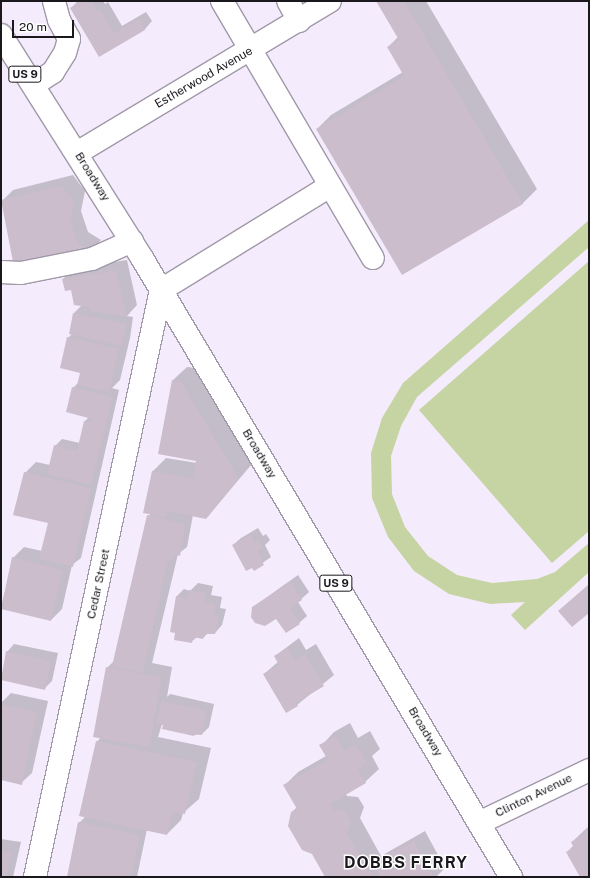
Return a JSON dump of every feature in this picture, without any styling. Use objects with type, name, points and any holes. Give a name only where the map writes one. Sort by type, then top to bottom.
[{"type":"street","points":[[33,85],[53,72],[65,53],[69,39],[59,20],[54,1]]},
{"type":"street","points":[[222,1],[373,258]]},
{"type":"street","points":[[288,1],[299,21]]},
{"type":"street","name":"Estherwood Avenue","points":[[77,153],[250,51],[330,1]]},
{"type":"street","name":"Broadway","points":[[1,35],[132,241],[479,823],[504,874]]},
{"type":"street","points":[[161,290],[330,186]]},
{"type":"street","points":[[1,272],[21,273],[92,259],[132,241]]},
{"type":"street","name":"Cedar Street","points":[[35,877],[161,290]]},
{"type":"street","name":"Clinton Avenue","points":[[479,823],[589,770]]},
{"type":"green space","points":[[589,220],[589,247],[417,397],[401,426],[391,456],[392,494],[405,527],[428,556],[457,575],[492,583],[537,579],[555,572],[589,543],[589,572],[525,630],[511,615],[525,602],[490,604],[449,594],[414,571],[388,537],[372,498],[371,453],[382,418],[403,383]]},
{"type":"green space","points":[[589,261],[589,531],[552,563],[419,410]]},
{"type":"building","points":[[81,1],[91,1],[97,11],[100,9],[114,33],[139,19],[145,30],[99,57],[70,8]]},
{"type":"building","points":[[376,1],[404,1],[523,204],[402,275],[316,129],[404,76],[387,47],[399,40]]},
{"type":"building","points":[[62,186],[74,202],[71,223],[78,243],[91,252],[14,267],[1,200]]},
{"type":"building","points":[[116,270],[127,317],[91,311],[89,307],[74,305],[71,290],[65,291],[62,279]]},
{"type":"building","points":[[73,313],[127,324],[122,346],[69,334]]},
{"type":"building","points":[[67,337],[119,349],[109,392],[77,385],[80,373],[60,368]]},
{"type":"building","points":[[172,380],[181,382],[239,479],[206,519],[167,511],[166,517],[143,513],[152,471],[193,479],[196,461],[158,454]]},
{"type":"building","points":[[72,387],[113,397],[91,485],[47,474],[54,445],[77,451],[84,421],[91,422],[92,419],[66,412]]},
{"type":"building","points":[[24,472],[91,488],[73,567],[39,559],[48,523],[13,515]]},
{"type":"building","points":[[147,515],[185,524],[180,556],[174,554],[172,561],[168,560],[143,673],[112,666]]},
{"type":"building","points":[[251,535],[255,543],[259,541],[263,548],[257,551],[264,565],[254,571],[252,568],[246,571],[232,545]]},
{"type":"building","points":[[12,557],[63,570],[51,621],[1,609]]},
{"type":"building","points":[[291,582],[302,600],[290,608],[300,624],[286,633],[276,619],[265,626],[255,623],[251,617],[252,607]]},
{"type":"building","points":[[588,585],[589,613],[572,627],[558,611]]},
{"type":"building","points":[[189,590],[206,593],[204,602],[215,604],[214,615],[219,616],[215,634],[204,634],[203,639],[193,637],[192,643],[174,640],[175,633],[170,632],[176,596],[187,599]]},
{"type":"building","points":[[288,648],[295,660],[305,654],[324,686],[296,703],[298,706],[286,713],[263,674],[279,665],[274,656]]},
{"type":"building","points":[[6,651],[51,661],[45,690],[1,680]]},
{"type":"building","points":[[106,667],[162,677],[149,747],[93,737]]},
{"type":"building","points":[[162,701],[207,711],[202,735],[195,734],[194,736],[162,729],[163,725],[156,723]]},
{"type":"building","points":[[1,704],[37,712],[22,785],[1,780]]},
{"type":"building","points":[[336,736],[344,751],[356,744],[367,763],[358,769],[366,783],[330,804],[334,810],[344,810],[351,821],[349,830],[346,832],[372,877],[325,877],[312,854],[302,850],[288,826],[291,812],[297,809],[283,785],[328,760],[319,745]]},
{"type":"building","points":[[96,741],[197,762],[185,814],[173,812],[167,835],[79,816]]},
{"type":"building","points":[[78,822],[140,835],[131,877],[67,877]]},
{"type":"building","points":[[589,828],[589,877],[580,877],[566,852],[574,848],[571,842],[585,834],[583,831]]},
{"type":"building","points":[[414,841],[433,877],[374,877],[379,874],[373,863]]},
{"type":"building","points":[[1,851],[11,852],[7,877],[1,877]]},
{"type":"district","name":"DOBBS FERRY","points":[[406,863]]}]
